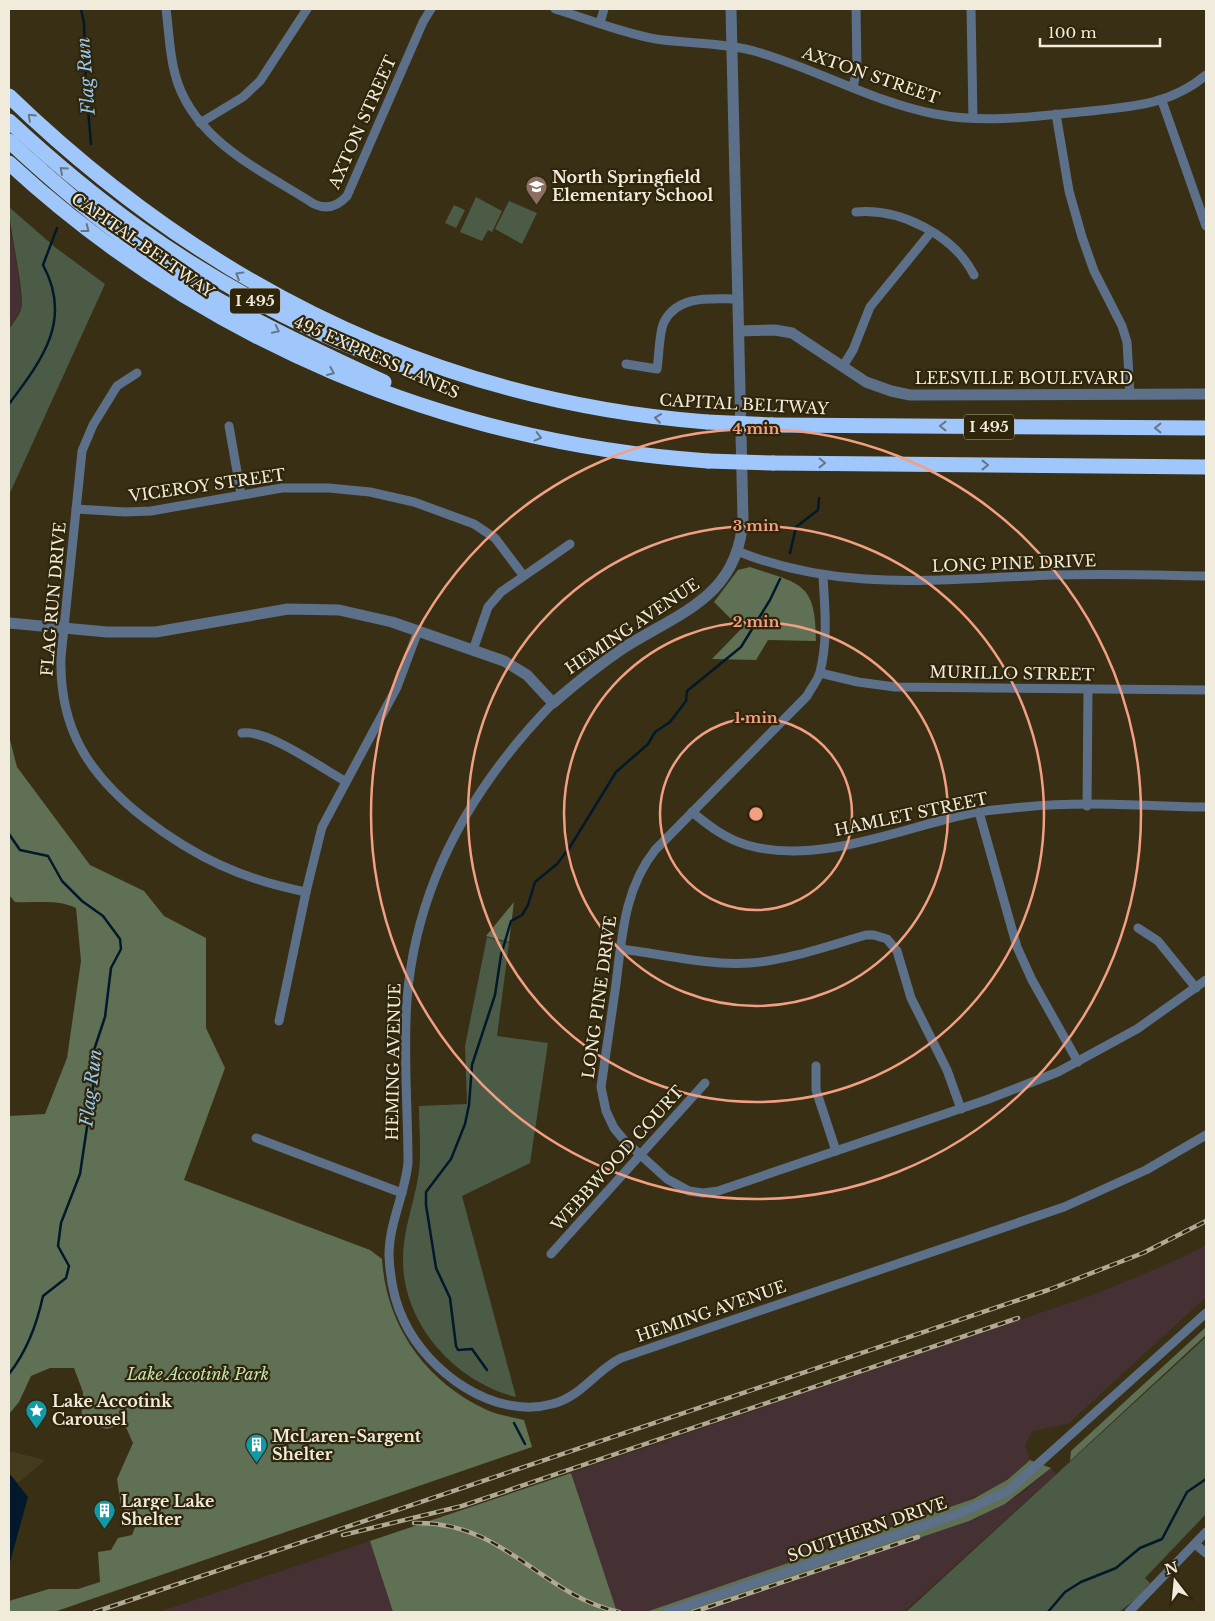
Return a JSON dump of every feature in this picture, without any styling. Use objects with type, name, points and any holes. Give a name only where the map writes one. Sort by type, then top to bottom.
[{"type":"highway","name":"CAPITAL BELTWAY","points":[[9,96],[69,152],[137,207],[188,243],[258,286],[316,317],[412,358],[473,378],[543,397],[632,414],[707,422],[772,425],[1206,428]]},
{"type":"highway","name":"495 EXPRESS LANES","points":[[9,120],[68,175],[152,240],[192,266],[261,304],[347,345],[393,363],[543,397]]},
{"type":"highway","name":"495 EXPRESS LANES","points":[[9,141],[104,224],[175,273],[231,308],[386,383],[491,425]]},
{"type":"highway","name":"CAPITAL BELTWAY","points":[[9,163],[64,212],[125,257],[174,291],[237,328],[344,377],[416,403],[491,425],[591,448],[708,461],[1206,467]]},
{"type":"street","name":"AXTON STREET","points":[[166,9],[175,74],[188,106],[200,123],[220,144],[314,204],[325,207],[337,205],[347,196],[423,22],[431,9]]},
{"type":"street","points":[[200,123],[243,97],[260,82],[307,9]]},
{"type":"street","name":"AXTON STREET","points":[[555,9],[656,39],[714,43],[759,53],[921,111],[973,118],[998,119],[1137,106],[1162,101],[1188,89],[1206,75]]},
{"type":"street","points":[[600,23],[604,9]]},
{"type":"street","name":"HEMING AVENUE","points":[[731,9],[743,519],[737,551],[722,580],[704,600],[688,612],[612,656],[552,703],[512,746],[477,795],[449,844],[425,904],[414,951],[407,999],[408,1163],[402,1193],[391,1230],[390,1267],[399,1310],[417,1343],[442,1371],[466,1388],[503,1403],[539,1407],[564,1400],[576,1394],[603,1369],[621,1358],[1064,1207],[1139,1173],[1206,1135]]},
{"type":"street","points":[[853,87],[857,69],[856,9]]},
{"type":"street","points":[[971,9],[973,118]]},
{"type":"street","points":[[1162,101],[1206,226]]},
{"type":"street","points":[[1056,114],[1068,191],[1082,237],[1094,271],[1122,326],[1127,342],[1130,395]]},
{"type":"street","points":[[856,212],[884,213],[931,232],[955,248],[967,261],[974,275]]},
{"type":"street","points":[[843,366],[853,350],[870,307],[931,232]]},
{"type":"street","points":[[626,364],[657,369],[663,322],[678,305],[698,299],[738,299]]},
{"type":"street","name":"LEESVILLE BOULEVARD","points":[[739,331],[775,330],[792,333],[866,382],[881,388],[910,395],[1206,394]]},
{"type":"street","name":"FLAG RUN DRIVE","points":[[137,373],[118,386],[88,434],[80,464],[61,671],[62,689],[69,723],[85,757],[108,788],[165,834],[196,855],[251,879],[306,892]]},
{"type":"street","points":[[229,426],[241,494]]},
{"type":"street","name":"VICEROY STREET","points":[[76,509],[125,512],[151,511],[282,488],[329,488],[370,492],[414,502],[464,519],[484,529],[504,548],[524,575]]},
{"type":"street","points":[[473,650],[492,602],[501,592],[570,544]]},
{"type":"street","name":"LONG PINE DRIVE","points":[[737,551],[800,572],[823,576],[941,581],[1070,574],[1206,576]]},
{"type":"street","name":"LONG PINE DRIVE","points":[[823,576],[825,628],[820,674],[799,706],[655,850],[640,872],[628,905],[620,948],[602,1095],[606,1111],[614,1128],[640,1155],[676,1186],[689,1192],[703,1194],[718,1191],[1022,1087],[1078,1062],[1137,1029],[1206,980]]},
{"type":"street","points":[[9,623],[114,633],[156,632],[267,612],[312,608],[363,614],[473,650],[519,669],[552,703]]},
{"type":"street","points":[[279,1021],[306,892],[322,827],[397,687],[418,631]]},
{"type":"street","name":"MURILLO STREET","points":[[820,674],[895,687],[1206,690]]},
{"type":"street","points":[[1087,806],[1088,689]]},
{"type":"street","points":[[242,734],[252,732],[269,738],[345,782]]},
{"type":"street","name":"HAMLET STREET","points":[[692,812],[711,828],[736,841],[760,848],[786,851],[849,844],[979,812],[1026,807],[1206,807]]},
{"type":"street","points":[[979,812],[1017,946],[1032,980],[1078,1062]]},
{"type":"street","points":[[1138,928],[1158,941],[1196,988]]},
{"type":"street","points":[[620,948],[719,963],[748,963],[777,959],[866,936],[881,936],[893,945],[897,951],[911,998],[947,1070],[961,1109]]},
{"type":"street","points":[[816,1066],[816,1090],[836,1151]]},
{"type":"street","name":"WEBBWOOD COURT","points":[[551,1254],[705,1082]]},
{"type":"street","points":[[256,1138],[402,1193]]},
{"type":"street","name":"SOUTHERN DRIVE","points":[[668,1612],[982,1505],[1008,1491],[1206,1313]]},
{"type":"street","points":[[1129,1612],[1206,1532]]},
{"type":"street","points":[[1195,1544],[1206,1553]]},
{"type":"shaded area","points":[[9,224],[22,307],[9,328]]},
{"type":"shaded area","points":[[1206,1245],[1206,1297],[1068,1424],[1032,1431],[1025,1445],[1030,1460],[1001,1484],[964,1502],[646,1612],[617,1612],[571,1473],[1093,1295],[1179,1259]]},
{"type":"shaded area","points":[[1051,1468],[1056,1474],[904,1612],[701,1612],[979,1517],[1022,1493]]},
{"type":"shaded area","points":[[370,1541],[393,1612],[159,1612]]},
{"type":"green space","points":[[476,197],[502,211],[492,232],[488,230],[482,241],[460,232]]},
{"type":"green space","points":[[509,201],[537,213],[522,244],[495,229]]},
{"type":"green space","points":[[454,205],[465,210],[456,228],[445,223]]},
{"type":"green space","points":[[9,207],[56,248],[105,284],[9,495],[9,329],[20,313],[22,303]]},
{"type":"green space","points":[[750,567],[781,577],[802,588],[813,607],[816,641],[768,640],[756,660],[712,659],[741,629],[714,602],[738,570]]},
{"type":"green space","name":"Lake Accotink Park","points":[[9,736],[17,767],[90,865],[144,891],[164,916],[206,938],[206,1028],[225,1068],[184,1180],[370,1250],[382,1259],[385,1284],[401,1329],[413,1349],[428,1368],[445,1384],[487,1410],[524,1420],[532,1447],[54,1612],[9,1612],[9,1601],[49,1589],[78,1589],[100,1582],[98,1552],[111,1550],[118,1538],[132,1535],[136,1525],[121,1505],[117,1479],[133,1443],[124,1423],[107,1429],[81,1422],[83,1392],[74,1368],[50,1368],[31,1376],[19,1402],[9,1414],[9,1116],[45,1114],[67,1058],[81,961],[76,908],[54,902],[15,902],[9,895]]},
{"type":"green space","points":[[514,902],[509,942],[486,936]]},
{"type":"green space","points":[[487,937],[509,943],[497,1036],[548,1043],[530,1163],[462,1196],[516,1397],[494,1389],[473,1378],[454,1364],[437,1347],[423,1328],[412,1307],[405,1284],[403,1260],[406,1229],[419,1169],[419,1106],[467,1104],[465,1046]]},
{"type":"green space","points":[[1206,1327],[1206,1335],[1070,1461],[1071,1451]]},
{"type":"green space","points":[[1206,1337],[1206,1514],[1145,1578],[1150,1583],[1136,1599],[1119,1612],[906,1612]]},
{"type":"green space","points":[[1030,1460],[1051,1468],[1005,1504],[969,1521],[701,1612],[646,1612],[973,1499],[1007,1480]]},
{"type":"green space","points":[[571,1473],[617,1612],[393,1612],[370,1541]]},
{"type":"sand","points":[[9,1451],[45,1460],[18,1483],[9,1473]]},
{"type":"water","points":[[9,1473],[28,1497],[9,1566]]},
{"type":"waterway","name":"Flag Run","points":[[81,9],[84,23],[86,86],[91,144]]},
{"type":"waterway","name":"Flag Run","points":[[9,404],[32,371],[50,339],[54,322],[55,304],[52,285],[43,265],[57,228]]},
{"type":"waterway","points":[[790,553],[796,527],[818,510],[819,498]]},
{"type":"waterway","points":[[487,1370],[472,1349],[458,1350],[456,1346],[450,1298],[436,1268],[426,1205],[426,1192],[451,1159],[465,1124],[469,1105],[472,1065],[495,995],[501,955],[511,921],[522,915],[528,905],[535,882],[557,864],[570,847],[616,772],[648,744],[655,732],[670,722],[686,701],[687,691],[741,647],[770,600],[780,579]]},
{"type":"waterway","name":"Flag Run","points":[[9,834],[20,850],[48,856],[62,881],[82,901],[103,916],[120,939],[121,949],[111,968],[105,1017],[94,1050],[94,1080],[80,1174],[61,1223],[58,1246],[69,1266],[66,1278],[43,1296],[31,1337],[9,1374]]},
{"type":"waterway","points":[[514,1423],[525,1444]]},
{"type":"waterway","points":[[1048,1612],[1065,1592],[1081,1582],[1116,1568],[1140,1548],[1162,1539],[1187,1492],[1206,1479]]},
{"type":"railway","points":[[95,1612],[1048,1290],[1143,1253],[1206,1221]]},
{"type":"railway","points":[[343,1535],[462,1506],[1018,1318]]},
{"type":"railway","points":[[414,1523],[446,1526],[473,1534],[498,1546],[566,1590],[591,1603],[619,1612]]},
{"type":"railway","points":[[693,1612],[918,1537]]},
{"type":"place","name":"North Springfield Elementary School","points":[[536,205]]},
{"type":"place","name":"Lake Accotink Carousel","points":[[36,1429]]},
{"type":"place","name":"McLaren-Sargent Shelter","points":[[256,1464]]},
{"type":"place","name":"Large Lake Shelter","points":[[105,1529]]}]
